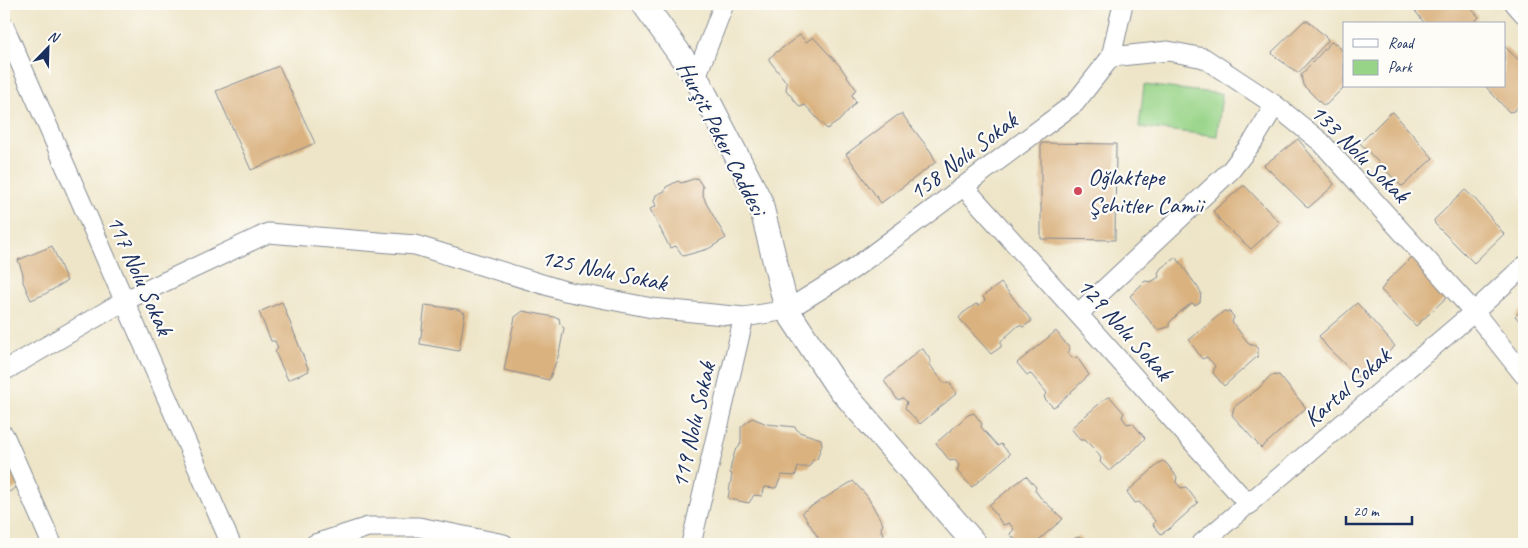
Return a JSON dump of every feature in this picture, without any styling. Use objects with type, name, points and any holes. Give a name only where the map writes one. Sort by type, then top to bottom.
[{"type":"street","name":"Hurşit Peker Caddesi","points":[[644,4],[696,77],[760,201],[787,310],[835,383],[975,544]]},
{"type":"street","points":[[696,77],[724,4]]},
{"type":"street","name":"158 Nolu Sokak","points":[[787,310],[853,269],[1075,103],[1111,57],[1123,4]]},
{"type":"street","points":[[1515,4],[1524,14]]},
{"type":"street","name":"117 Nolu Sokak","points":[[6,37],[231,544]]},
{"type":"street","name":"133 Nolu Sokak","points":[[1111,57],[1168,51],[1204,58],[1274,105],[1322,142],[1474,312],[1524,375]]},
{"type":"street","points":[[1078,314],[1232,170],[1254,140],[1274,105]]},
{"type":"street","name":"129 Nolu Sokak","points":[[964,187],[1249,505]]},
{"type":"street","name":"125 Nolu Sokak","points":[[4,371],[124,301],[268,233],[415,245],[565,291],[652,308],[744,317],[787,310]]},
{"type":"street","name":"Kartal Sokak","points":[[1201,544],[1474,312],[1524,266]]},
{"type":"street","name":"119 Nolu Sokak","points":[[691,544],[744,317]]},
{"type":"street","points":[[4,435],[52,544]]},
{"type":"street","points":[[314,544],[368,527],[419,527],[504,544]]},
{"type":"green space","points":[[1144,85],[1222,94],[1217,136],[1139,127]]},
{"type":"building","points":[[1410,4],[1467,4],[1479,17],[1474,22],[1424,22]]},
{"type":"building","points":[[1304,21],[1308,21],[1328,41],[1298,73],[1273,55],[1272,52]]},
{"type":"building","points":[[800,35],[806,42],[813,37],[840,66],[856,89],[852,95],[856,102],[839,121],[827,129],[805,105],[800,107],[786,90],[787,83],[769,60],[769,58]]},
{"type":"building","points":[[1331,42],[1337,44],[1343,52],[1343,88],[1326,105],[1323,105],[1303,85],[1301,75]]},
{"type":"building","points":[[1506,48],[1524,65],[1524,99],[1514,111],[1509,112],[1487,88],[1506,88]]},
{"type":"building","points":[[279,66],[315,143],[251,170],[216,91]]},
{"type":"building","points":[[1393,112],[1433,158],[1401,186],[1360,143]]},
{"type":"building","points":[[902,114],[931,152],[936,162],[881,203],[846,154],[898,115]]},
{"type":"building","points":[[1298,139],[1334,184],[1308,208],[1264,165]]},
{"type":"building","name":"Oğlaktepe Şehitler Camii","points":[[1041,143],[1116,144],[1115,240],[1041,239]]},
{"type":"building","points":[[697,178],[703,187],[702,192],[706,203],[726,238],[708,249],[683,256],[676,246],[670,248],[650,209],[656,206],[654,201],[656,195],[665,191],[666,187],[678,181],[681,183]]},
{"type":"building","points":[[1243,186],[1280,223],[1251,249],[1222,223],[1213,211]]},
{"type":"building","points":[[1465,190],[1476,200],[1504,234],[1474,263],[1435,224],[1434,220]]},
{"type":"building","points":[[52,246],[67,281],[31,300],[23,282],[23,274],[18,260]]},
{"type":"building","points":[[1176,257],[1201,292],[1200,302],[1195,305],[1192,303],[1180,312],[1169,323],[1169,327],[1157,330],[1130,296],[1145,281],[1151,282],[1159,277],[1158,273],[1161,268]]},
{"type":"building","points":[[1412,257],[1448,296],[1416,326],[1381,290],[1389,279]]},
{"type":"building","points":[[1001,283],[1032,321],[1023,327],[1019,325],[1001,341],[1001,347],[991,354],[959,318],[976,304],[979,305],[985,301],[983,296]]},
{"type":"building","points":[[282,302],[309,371],[288,380],[275,352],[278,348],[275,341],[271,341],[259,312]]},
{"type":"building","points":[[1357,303],[1395,346],[1360,379],[1327,347],[1319,336]]},
{"type":"building","points":[[425,305],[457,309],[465,313],[459,351],[420,344]]},
{"type":"building","points":[[1524,308],[1524,326],[1515,316]]},
{"type":"building","points":[[523,311],[559,318],[560,324],[564,328],[559,354],[549,380],[504,370],[515,317]]},
{"type":"building","points":[[1224,311],[1230,312],[1234,317],[1232,322],[1250,345],[1254,345],[1258,349],[1258,356],[1224,386],[1213,373],[1215,366],[1207,357],[1202,359],[1189,340]]},
{"type":"building","points":[[1056,331],[1070,349],[1068,353],[1072,358],[1077,357],[1089,375],[1053,407],[1045,399],[1044,396],[1047,393],[1031,374],[1027,375],[1017,363]]},
{"type":"building","points":[[923,349],[931,361],[930,365],[944,383],[949,382],[957,393],[920,424],[905,408],[907,402],[903,398],[898,400],[884,381],[919,350]]},
{"type":"building","points":[[1279,375],[1306,408],[1261,448],[1232,415],[1234,407],[1259,388],[1270,376]]},
{"type":"building","points":[[1110,397],[1124,413],[1122,417],[1127,424],[1132,423],[1145,438],[1109,471],[1100,462],[1101,458],[1096,451],[1085,440],[1080,440],[1071,428],[1106,398]]},
{"type":"building","points":[[974,413],[987,434],[998,446],[1001,444],[1010,454],[972,487],[957,471],[959,465],[955,460],[950,461],[936,443],[968,415]]},
{"type":"building","points":[[752,418],[767,424],[795,427],[799,432],[821,439],[822,445],[817,459],[813,460],[809,467],[798,467],[795,476],[782,475],[776,488],[765,487],[762,496],[754,495],[749,503],[728,498],[732,474],[730,473],[731,465],[735,451],[741,442],[741,427]]},
{"type":"building","points":[[4,449],[22,484],[4,495]]},
{"type":"building","points":[[1162,461],[1167,464],[1177,477],[1176,482],[1181,488],[1186,487],[1198,503],[1161,534],[1153,525],[1155,521],[1147,511],[1139,502],[1135,503],[1127,492]]},
{"type":"building","points":[[1026,476],[1036,487],[1035,490],[1040,497],[1063,519],[1034,544],[1019,544],[1010,534],[1014,529],[1009,523],[1003,525],[989,505]]},
{"type":"building","points":[[853,481],[867,496],[883,524],[881,528],[883,535],[870,544],[822,544],[802,512]]},
{"type":"building","points":[[1079,537],[1085,544],[1067,544],[1075,538]]},
{"type":"place","name":"Oğlaktepe Şehitler Camii","points":[[1078,191]]}]
